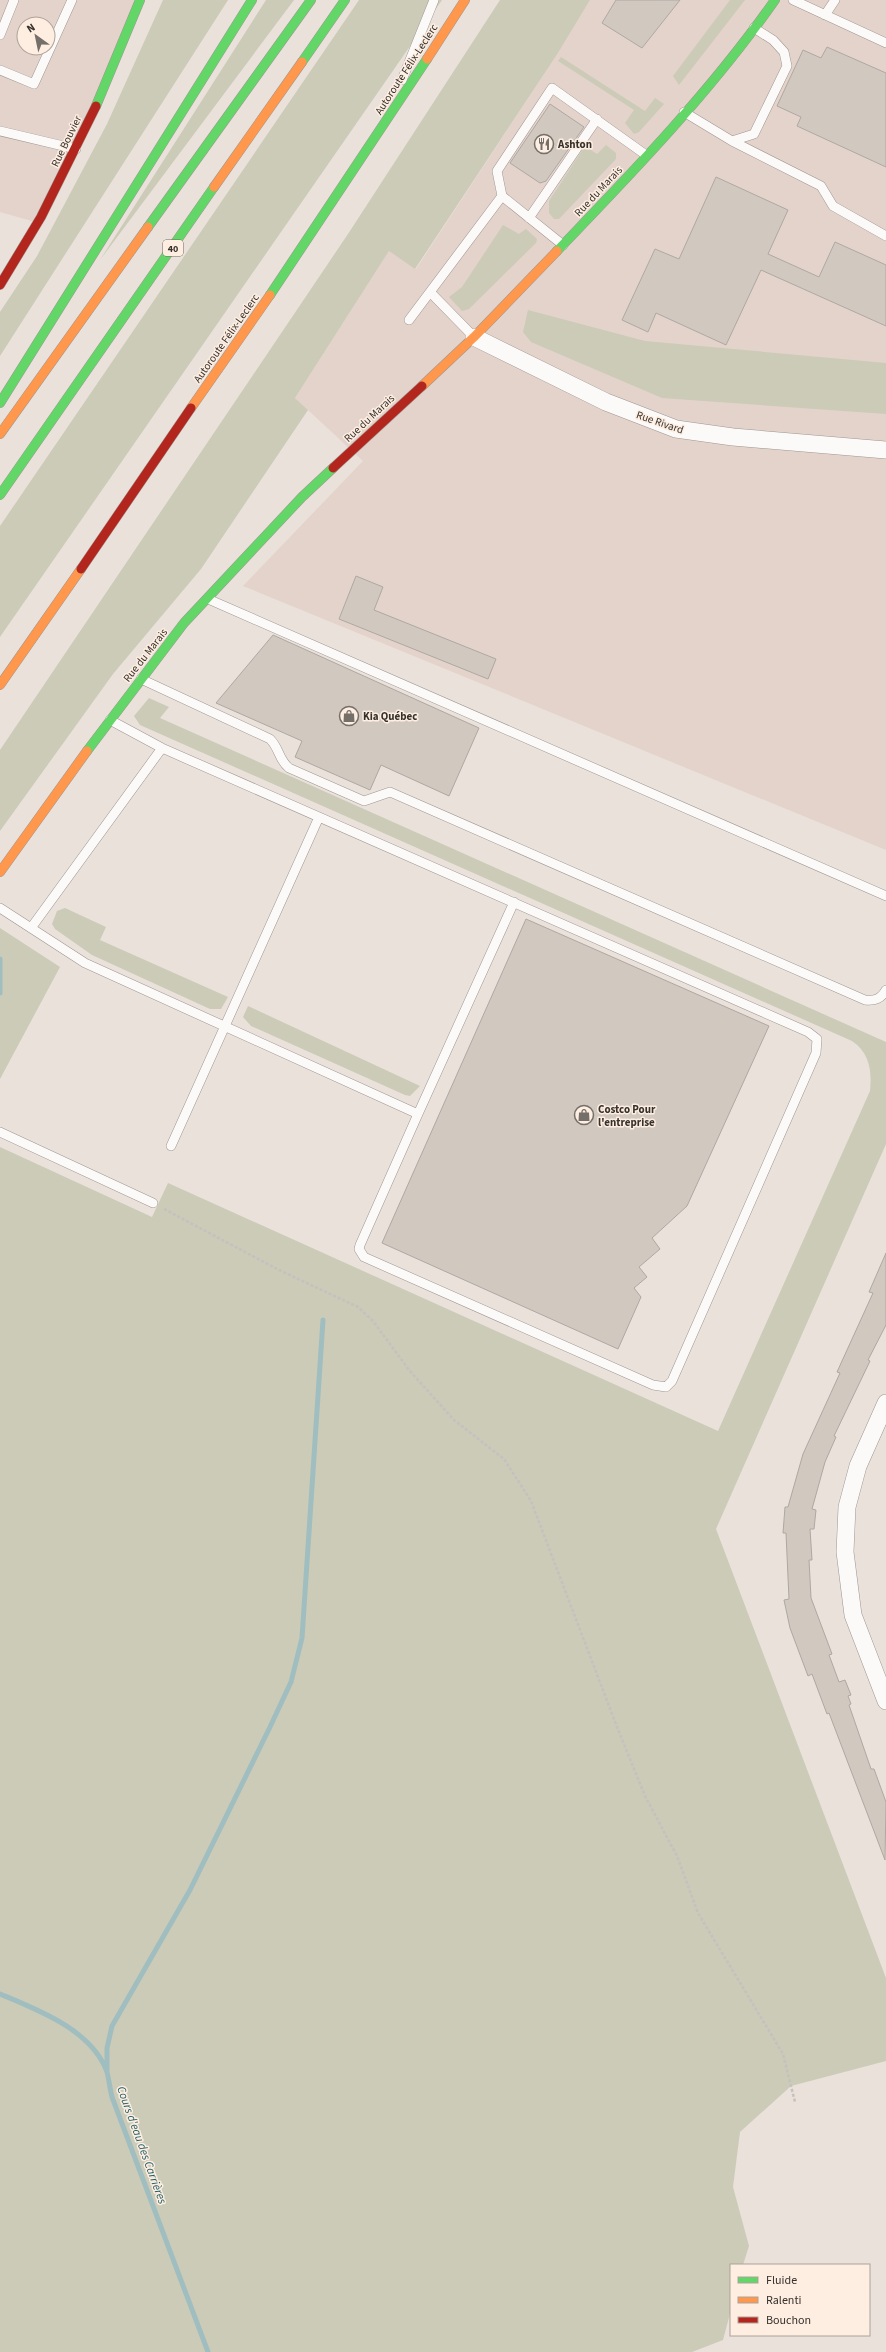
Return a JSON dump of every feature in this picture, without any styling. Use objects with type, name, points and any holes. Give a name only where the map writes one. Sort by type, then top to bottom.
[{"type":"main road","name":"Rue Bouvier","points":[[0,286],[39,223],[76,149],[99,101],[140,0]]},
{"type":"main road","points":[[0,403],[252,0]]},
{"type":"main road","points":[[0,434],[311,0]]},
{"type":"main road","name":"40","points":[[0,495],[346,0]]},
{"type":"main road","name":"Autoroute Félix-Leclerc","points":[[0,685],[315,230],[465,0]]},
{"type":"main road","name":"Rue du Marais","points":[[0,872],[110,720],[184,623],[206,598],[302,497],[474,337],[563,245],[646,155],[742,47],[775,0]]},
{"type":"street","name":"Rue Rivard","points":[[474,337],[606,402],[676,429],[733,437],[886,450]]},
{"type":"street","points":[[886,1403],[858,1466],[847,1507],[845,1552],[853,1615],[886,1701]]},
{"type":"lane","points":[[0,35],[14,0]]},
{"type":"lane","points":[[0,70],[34,84],[72,0]]},
{"type":"lane","points":[[385,124],[434,0]]},
{"type":"lane","points":[[792,0],[886,43]]},
{"type":"lane","points":[[825,15],[835,0]]},
{"type":"lane","points":[[732,142],[754,134],[787,66],[784,52],[773,40],[754,28]]},
{"type":"lane","points":[[563,245],[502,196],[497,171],[552,88],[646,155]]},
{"type":"lane","points":[[684,112],[732,142],[821,186],[833,206],[886,236]]},
{"type":"lane","points":[[529,218],[597,119]]},
{"type":"lane","points":[[0,131],[76,149]]},
{"type":"lane","points":[[409,320],[502,196]]},
{"type":"lane","points":[[430,292],[474,337]]},
{"type":"lane","points":[[206,598],[886,896]]},
{"type":"lane","points":[[141,679],[270,738],[277,745],[281,761],[289,768],[364,801],[390,792],[865,1000],[873,1001],[880,998],[886,990]]},
{"type":"lane","points":[[110,720],[162,748],[514,902],[808,1032],[817,1039],[816,1053],[670,1384],[660,1388],[364,1257],[359,1249],[514,902]]},
{"type":"lane","points":[[31,928],[162,748]]},
{"type":"lane","points":[[171,1146],[319,817]]},
{"type":"lane","points":[[0,908],[85,963],[418,1114]]},
{"type":"lane","points":[[0,1132],[153,1203]]},
{"type":"path","points":[[153,1203],[279,1270],[358,1307],[373,1321],[409,1370],[454,1420],[504,1459],[532,1501],[617,1727],[645,1796],[677,1856],[698,1913],[782,2054],[795,2102]]},
{"type":"shaded area","points":[[0,0],[141,0],[39,223],[0,212]]},
{"type":"shaded area","points":[[590,0],[886,0],[886,850],[243,586],[363,461],[295,398],[389,251],[416,269],[558,53]]},
{"type":"green space","points":[[163,0],[228,0],[0,356],[0,312],[37,256],[107,124]]},
{"type":"green space","points":[[266,0],[294,0],[100,260]]},
{"type":"green space","points":[[359,0],[442,0],[0,637],[0,526]]},
{"type":"green space","points":[[500,0],[590,0],[558,53],[415,269],[389,251],[295,398],[308,410],[201,569],[113,674],[0,831],[0,750],[348,234]]},
{"type":"green space","points":[[730,0],[745,0],[679,85],[673,76]]},
{"type":"green space","points":[[561,57],[645,111],[655,98],[664,104],[639,132],[634,134],[625,123],[634,110],[558,61]]},
{"type":"green space","points":[[606,145],[616,153],[616,159],[559,219],[554,219],[549,213],[549,201],[585,146],[597,154]]},
{"type":"green space","points":[[503,225],[519,234],[526,229],[537,239],[536,243],[469,309],[462,311],[449,297],[462,287]]},
{"type":"green space","points":[[528,310],[645,341],[886,363],[886,414],[662,398],[531,342],[523,332]]},
{"type":"green space","points":[[149,698],[169,707],[160,718],[886,1042],[886,1144],[716,1529],[886,1978],[886,2061],[791,2086],[740,2132],[733,2187],[749,2246],[743,2264],[730,2264],[730,2314],[723,2340],[692,2352],[0,2352],[0,1147],[152,1217],[168,1183],[718,1431],[870,1091],[871,1077],[866,1057],[863,1051],[852,1041],[140,725],[134,716]]},
{"type":"green space","points":[[65,908],[106,927],[100,940],[228,997],[221,1009],[210,1009],[92,955],[55,929],[52,924],[57,911]]},
{"type":"green space","points":[[0,928],[60,967],[0,1079]]},
{"type":"green space","points":[[248,1006],[420,1086],[410,1096],[405,1095],[251,1026],[243,1017]]},
{"type":"building","points":[[616,0],[680,0],[642,48],[602,23]]},
{"type":"building","points":[[827,47],[886,73],[886,167],[797,126],[801,117],[777,106],[803,50],[821,58]]},
{"type":"building","points":[[550,104],[584,127],[546,181],[540,183],[510,163]]},
{"type":"building","points":[[716,177],[788,210],[768,254],[819,277],[835,242],[886,265],[886,326],[761,270],[726,345],[656,313],[648,332],[622,320],[655,249],[679,259]]},
{"type":"building","points":[[356,576],[383,587],[374,610],[496,659],[488,679],[339,619]]},
{"type":"building","points":[[273,635],[479,728],[449,796],[381,765],[370,790],[295,757],[302,741],[216,703]]},
{"type":"building","name":"Costco Pour l'entreprise","points":[[526,919],[769,1026],[687,1206],[652,1238],[660,1249],[639,1267],[647,1277],[634,1288],[641,1297],[618,1349],[382,1243]]},
{"type":"building","points":[[886,1253],[886,1325],[868,1360],[870,1361],[834,1436],[836,1437],[825,1462],[812,1509],[816,1510],[814,1529],[810,1529],[812,1560],[809,1560],[811,1598],[832,1654],[829,1655],[839,1682],[845,1680],[851,1695],[848,1696],[851,1704],[849,1705],[871,1769],[874,1769],[886,1802],[885,1860],[829,1713],[827,1714],[812,1674],[808,1676],[790,1628],[784,1600],[789,1599],[786,1533],[783,1533],[785,1507],[788,1507],[803,1454],[840,1373],[837,1372],[873,1293],[869,1292]]},
{"type":"waterway","name":"Cours d'eau des Carrières","points":[[0,959],[0,993]]},
{"type":"waterway","points":[[107,2072],[107,2048],[112,2026],[190,1890],[291,1682],[302,1638],[323,1320]]},
{"type":"waterway","name":"Cours d'eau des Carrières","points":[[0,1994],[31,2007],[62,2023],[77,2033],[100,2057],[107,2072],[112,2097],[208,2352]]},
{"type":"traffic: fast","points":[[96,106],[140,0]]},
{"type":"traffic: fast","points":[[0,403],[252,0]]},
{"type":"traffic: fast","points":[[148,227],[311,0]]},
{"type":"traffic: fast","points":[[302,62],[345,0]]},
{"type":"traffic: fast","points":[[557,251],[671,130],[725,66],[775,0]]},
{"type":"traffic: fast","points":[[270,295],[427,59]]},
{"type":"traffic: fast","points":[[0,495],[214,187]]},
{"type":"traffic: fast","points":[[87,751],[184,623],[302,497],[333,468]]},
{"type":"traffic: slow","points":[[427,59],[465,0]]},
{"type":"traffic: slow","points":[[214,187],[302,62]]},
{"type":"traffic: slow","points":[[0,434],[148,227]]},
{"type":"traffic: slow","points":[[422,386],[474,337],[557,251]]},
{"type":"traffic: slow","points":[[191,408],[270,295]]},
{"type":"traffic: slow","points":[[0,685],[81,569]]},
{"type":"traffic: slow","points":[[0,872],[87,751]]},
{"type":"traffic: jam","points":[[0,285],[41,217],[96,106]]},
{"type":"traffic: jam","points":[[333,468],[422,386]]},
{"type":"traffic: jam","points":[[81,569],[191,408]]},
{"type":"place","name":"Ashton","points":[[544,144]]},
{"type":"place","name":"Kia Québec","points":[[349,716]]},
{"type":"place","name":"Costco Pour l'entreprise","points":[[584,1115]]}]
